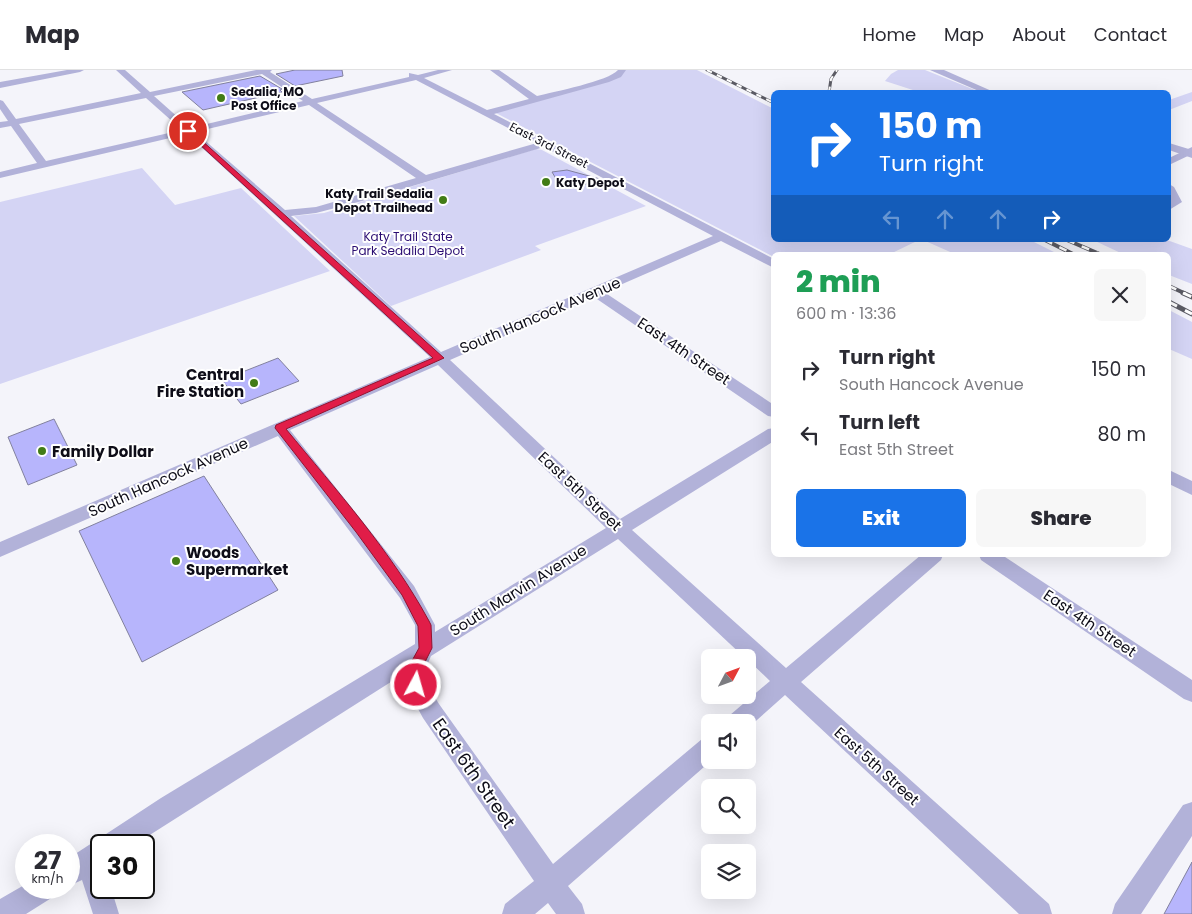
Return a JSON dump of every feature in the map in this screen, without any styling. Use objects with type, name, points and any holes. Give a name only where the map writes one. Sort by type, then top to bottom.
[{"type":"street","points":[[0,85],[80,70]]},
{"type":"street","name":"East 5th Street","points":[[120,70],[440,358],[618,528],[1039,914]]},
{"type":"street","points":[[0,125],[264,70],[426,180]]},
{"type":"street","name":"East 3rd Street","points":[[403,70],[546,143],[771,262]]},
{"type":"street","points":[[0,175],[448,70]]},
{"type":"street","points":[[494,70],[535,99]]},
{"type":"street","points":[[486,112],[606,80],[618,75],[622,70]]},
{"type":"street","points":[[935,70],[984,90]]},
{"type":"street","points":[[0,103],[43,165]]},
{"type":"street","points":[[282,214],[316,210],[426,180],[546,143]]},
{"type":"street","points":[[1171,147],[1191,152]]},
{"type":"street","points":[[1171,161],[1191,152]]},
{"type":"street","points":[[1171,190],[1176,202],[1171,205]]},
{"type":"street","name":"South Hancock Avenue","points":[[0,550],[722,236]]},
{"type":"street","name":"East 4th Street","points":[[594,291],[771,410]]},
{"type":"street","name":"East 6th Street","points":[[280,428],[407,592],[425,625],[425,648],[415,668],[416,685],[431,711],[572,914]]},
{"type":"street","name":"South Marvin Avenue","points":[[129,834],[425,648],[771,435]]},
{"type":"street","points":[[1171,477],[1192,488]]},
{"type":"street","points":[[747,714],[932,557]]},
{"type":"street","name":"East 4th Street","points":[[991,557],[1192,692]]},
{"type":"street","points":[[515,914],[701,755]]},
{"type":"street","points":[[1125,914],[1192,814]]},
{"type":"street","points":[[86,862],[106,914]]},
{"type":"street","points":[[1,914],[26,899]]},
{"type":"green space","points":[[625,70],[697,70],[771,107],[771,242],[915,242],[894,252],[771,252],[771,255],[494,112],[613,77]]},
{"type":"green space","points":[[898,70],[925,70],[975,90],[913,90],[885,81]]},
{"type":"green space","points":[[1192,92],[1192,101],[1171,109],[1171,99]]},
{"type":"green space","name":"Katy Trail State Park Sedalia Depot","points":[[536,149],[542,150],[646,206],[535,246],[541,250],[391,306],[294,216],[324,213]]},
{"type":"green space","points":[[142,168],[175,205],[241,188],[330,271],[0,384],[0,202]]},
{"type":"green space","points":[[1171,241],[1192,249],[1192,284],[1171,276],[1171,252],[1119,252],[1097,242]]},
{"type":"green space","points":[[928,242],[1034,242],[1054,252],[950,252]]},
{"type":"green space","points":[[1171,311],[1192,322],[1192,359],[1171,350]]},
{"type":"building","points":[[295,70],[342,70],[343,76],[295,86],[276,74]]},
{"type":"building","name":"Sedalia, MO Post Office","points":[[260,76],[282,89],[280,90],[282,92],[203,110],[182,92]]},
{"type":"building","points":[[567,170],[600,179],[603,182],[561,187],[552,172]]},
{"type":"building","name":"Central Fire Station","points":[[278,358],[299,381],[241,404],[222,380]]},
{"type":"building","name":"Family Dollar","points":[[54,419],[77,465],[28,485],[8,437]]},
{"type":"building","name":"Woods Supermarket","points":[[204,476],[278,590],[142,662],[79,531]]},
{"type":"building","points":[[1192,862],[1192,914],[1164,914]]},
{"type":"railway","points":[[707,70],[771,102]]},
{"type":"railway","points":[[829,90],[831,79],[837,70]]},
{"type":"railway","points":[[1049,242],[1069,252]]},
{"type":"railway","points":[[1072,242],[1095,252]]},
{"type":"railway","points":[[1171,287],[1186,294]]},
{"type":"railway","points":[[1183,293],[1192,297]]},
{"type":"railway","points":[[1171,303],[1192,314]]},
{"type":"place","name":"Sedalia, MO Post Office","points":[[221,98]]},
{"type":"place","name":"Katy Depot","points":[[546,182]]},
{"type":"place","name":"Katy Trail Sedalia Depot Trailhead","points":[[443,200]]},
{"type":"place","name":"Central Fire Station","points":[[254,383]]},
{"type":"place","name":"Family Dollar","points":[[42,451]]},
{"type":"place","name":"Woods Supermarket","points":[[176,561]]},
{"type":"route","points":[[188,131],[440,358],[280,428],[407,592],[425,625],[425,648],[415,668],[416,685]]}]
